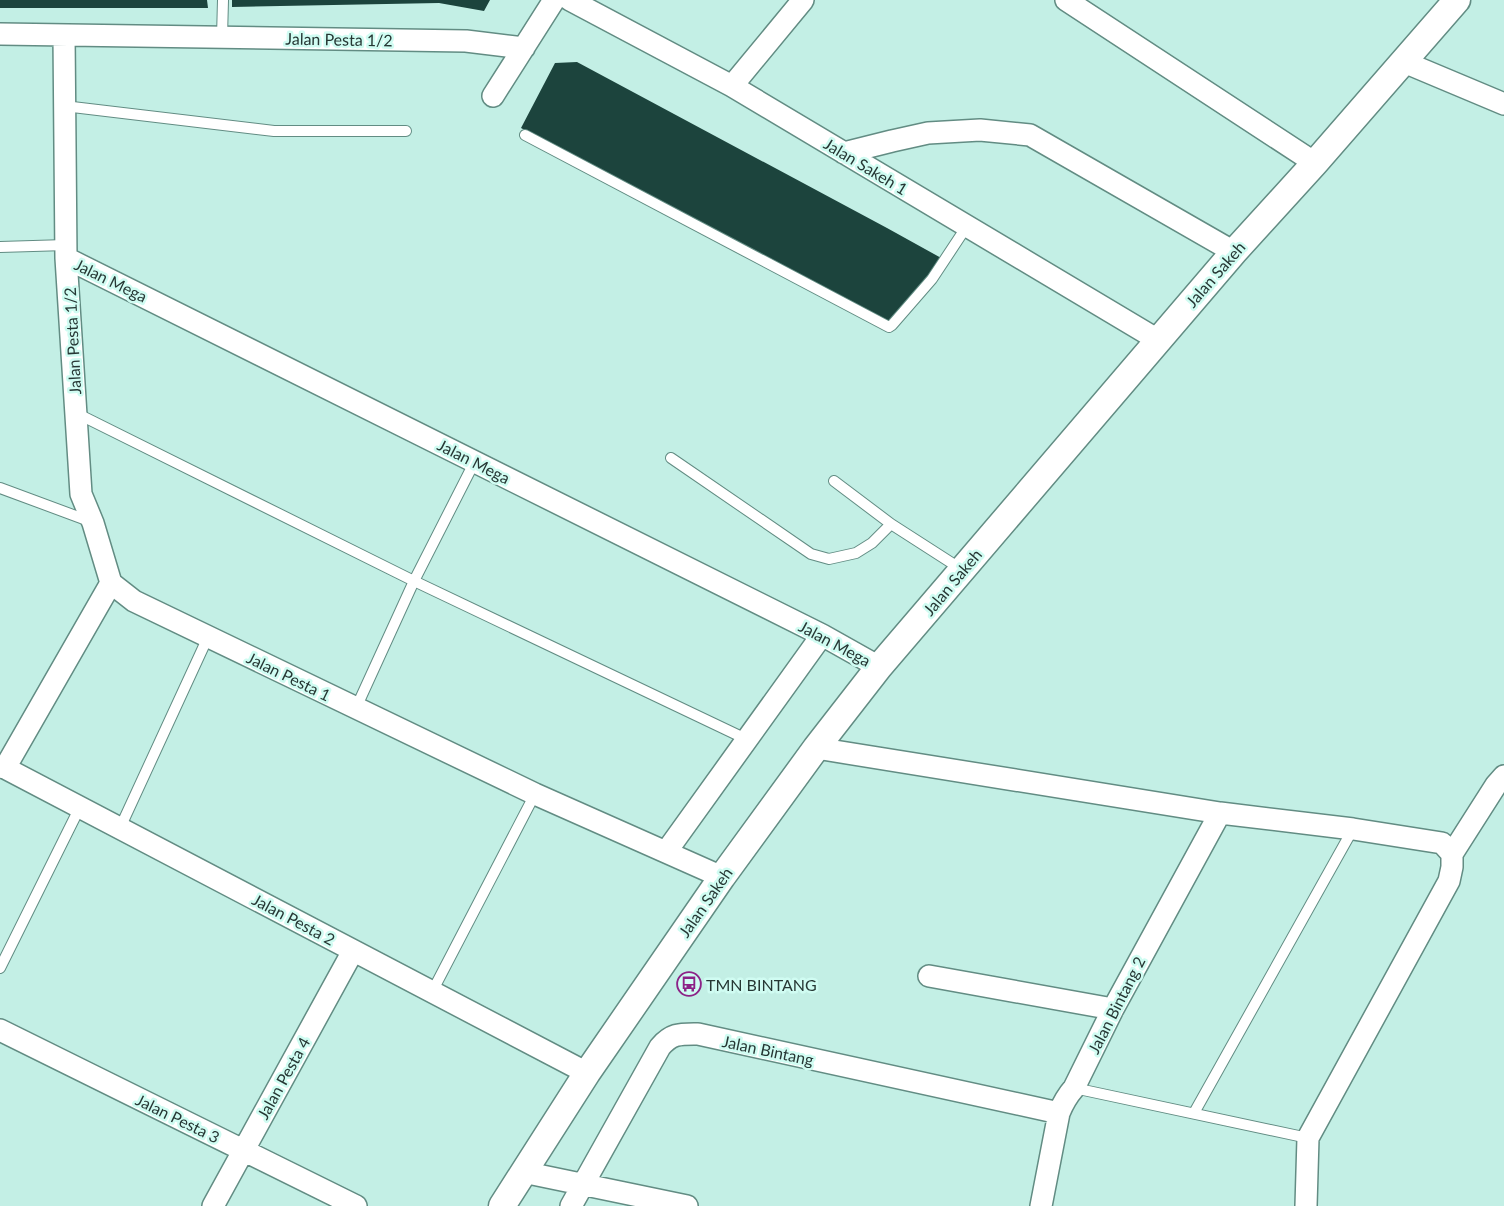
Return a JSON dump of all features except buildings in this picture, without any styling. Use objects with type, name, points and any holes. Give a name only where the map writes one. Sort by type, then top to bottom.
[{"type":"street","points":[[493,96],[554,0]]},
{"type":"street","name":"Jalan Sakeh 1","points":[[570,0],[732,86],[1158,340]]},
{"type":"street","points":[[732,86],[803,0]]},
{"type":"street","points":[[1066,0],[1315,163]]},
{"type":"street","name":"Jalan Sakeh","points":[[502,1206],[587,1074],[722,878],[816,748],[879,667],[1234,252],[1315,163],[1457,0]]},
{"type":"street","name":"Jalan Pesta 1/2","points":[[0,34],[466,40],[524,48]]},
{"type":"street","name":"Jalan Pesta 1/2","points":[[64,35],[66,252],[81,494],[93,522],[111,582]]},
{"type":"street","points":[[1404,62],[1504,104]]},
{"type":"street","points":[[844,153],[892,140],[928,133],[980,130],[1030,135],[1234,252]]},
{"type":"street","name":"Jalan Mega","points":[[66,252],[475,461],[822,635],[879,667]]},
{"type":"street","points":[[2,767],[111,582]]},
{"type":"street","name":"Jalan Pesta 1","points":[[111,582],[134,602],[535,794],[722,878]]},
{"type":"street","points":[[666,852],[822,635]]},
{"type":"street","points":[[816,748],[1220,813],[1353,829],[1442,843],[1452,854]]},
{"type":"street","name":"Jalan Pesta 2","points":[[2,767],[587,1074]]},
{"type":"street","points":[[1306,1206],[1308,1138],[1449,881],[1452,854],[1496,785],[1504,776]]},
{"type":"street","name":"Jalan Bintang 2","points":[[1040,1206],[1058,1113],[1066,1097],[1074,1088],[1113,1009],[1220,813]]},
{"type":"street","name":"Jalan Pesta 4","points":[[213,1206],[353,951]]},
{"type":"street","points":[[929,976],[1113,1009]]},
{"type":"street","name":"Jalan Pesta 3","points":[[0,1030],[356,1206]]},
{"type":"street","name":"Jalan Bintang","points":[[571,1206],[660,1047],[668,1039],[678,1034],[698,1034],[1058,1113]]},
{"type":"street","points":[[523,1172],[687,1206]]},
{"type":"lane","points":[[222,37],[223,0]]},
{"type":"lane","points":[[64,106],[274,131],[406,131]]},
{"type":"lane","points":[[525,135],[889,326],[892,325],[932,279],[967,226]]},
{"type":"lane","points":[[0,246],[66,252]]},
{"type":"lane","points":[[76,413],[414,581],[746,740]]},
{"type":"lane","points":[[671,458],[811,554],[829,559],[856,553],[872,544],[891,524]]},
{"type":"lane","points":[[356,708],[414,581],[475,461]]},
{"type":"lane","points":[[834,481],[891,524],[962,570]]},
{"type":"lane","points":[[0,488],[93,522]]},
{"type":"lane","points":[[120,828],[208,637]]},
{"type":"lane","points":[[432,992],[535,794]]},
{"type":"lane","points":[[0,968],[80,807]]},
{"type":"lane","points":[[1194,1113],[1353,829]]},
{"type":"lane","points":[[1074,1088],[1308,1138]]},
{"type":"place","name":"TMN BINTANG","points":[[689,984]]}]
